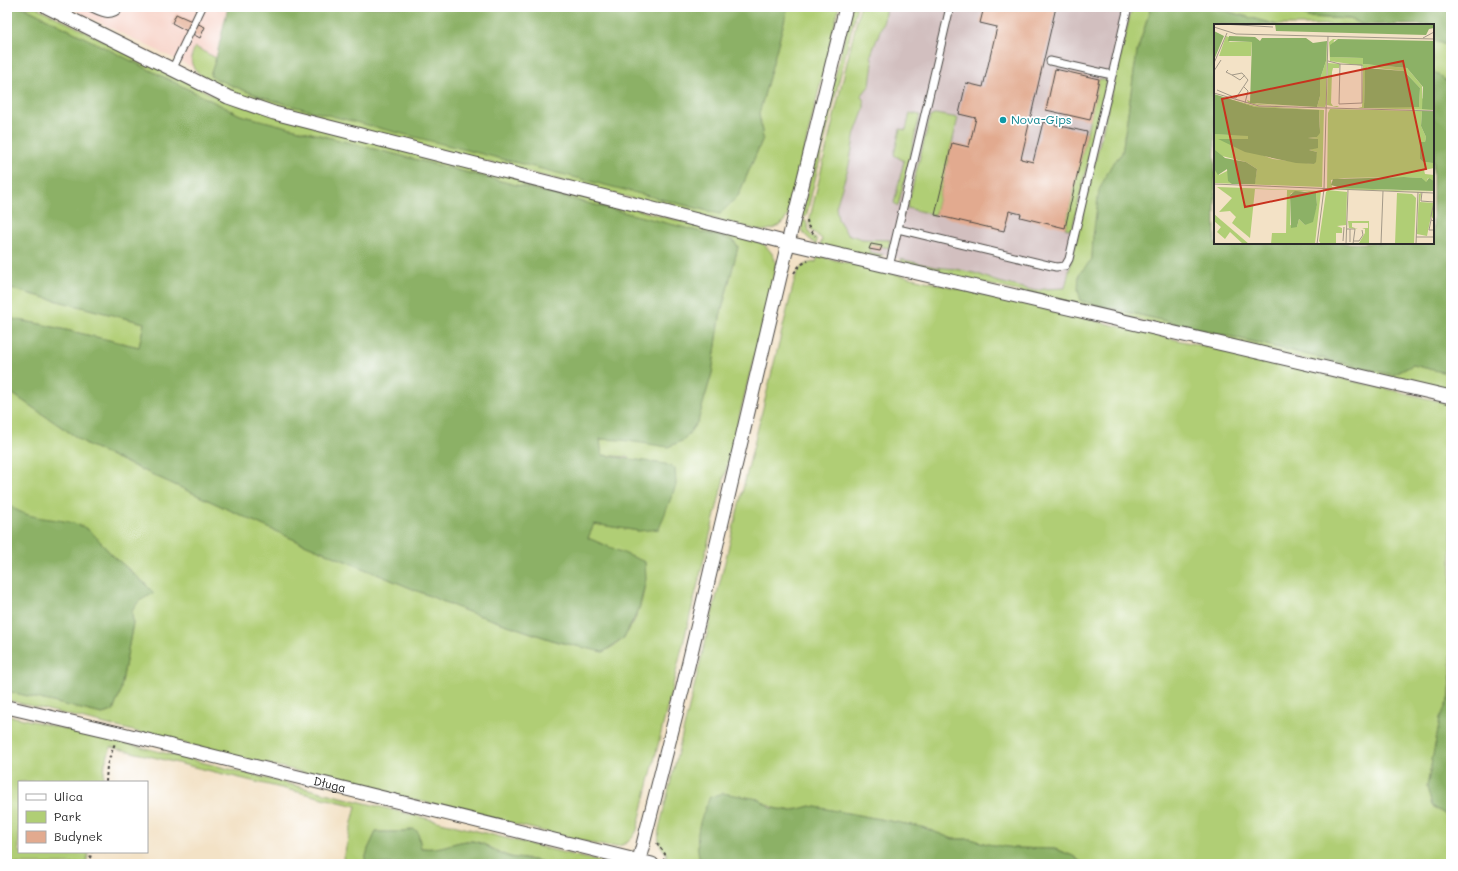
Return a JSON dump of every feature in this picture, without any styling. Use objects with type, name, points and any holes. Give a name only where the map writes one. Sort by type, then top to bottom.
[{"type":"street","points":[[47,7],[228,97],[287,117],[788,243],[1451,397]]},
{"type":"street","points":[[643,863],[788,243],[846,7]]},
{"type":"street","name":"Długa","points":[[7,707],[119,733],[643,863]]},
{"type":"lane","points":[[90,7],[107,14],[112,14],[121,7]]},
{"type":"lane","points":[[172,70],[202,7]]},
{"type":"lane","points":[[889,267],[950,7]]},
{"type":"lane","points":[[898,229],[1056,267],[1065,266],[1069,259],[1128,7]]},
{"type":"lane","points":[[1050,61],[1112,75]]},
{"type":"path","points":[[106,781],[107,765],[119,733]]},
{"type":"path","points":[[88,864],[92,853]]},
{"type":"shaded area","points":[[68,7],[227,7],[210,76]]},
{"type":"shaded area","points":[[872,7],[1134,7],[1066,298],[844,246],[822,215]]},
{"type":"green space","points":[[7,7],[23,7],[240,115],[733,240],[738,247],[720,317],[712,373],[698,421],[684,440],[668,447],[621,440],[600,439],[602,455],[665,464],[675,468],[676,485],[659,529],[639,531],[594,524],[588,538],[645,562],[646,579],[639,609],[624,638],[603,652],[555,641],[466,611],[297,541],[88,445],[7,390],[7,318],[40,324],[139,347],[144,323],[7,288]]},
{"type":"green space","points":[[23,7],[36,7],[219,98],[762,243],[768,248],[775,260],[776,268],[637,830],[625,844],[619,846],[608,846],[595,844],[7,700],[7,691],[102,714],[113,711],[120,693],[133,623],[132,611],[147,585],[111,554],[94,535],[80,525],[32,517],[13,509],[7,503],[7,390],[88,445],[297,541],[466,611],[555,641],[603,652],[622,639],[634,621],[641,602],[645,582],[645,563],[588,538],[594,524],[639,531],[629,457],[601,455],[600,439],[684,440],[698,421],[712,373],[720,317],[738,247],[733,240],[240,115]]},
{"type":"green space","points":[[228,7],[788,7],[759,114],[763,138],[738,196],[720,214],[296,107],[231,85],[210,76],[216,58]]},
{"type":"green space","points":[[788,7],[839,7],[789,213],[784,221],[778,226],[762,231],[308,117],[231,93],[200,78],[201,75],[193,66],[191,59],[195,47],[216,58],[210,76],[258,96],[720,214],[738,196],[763,138],[759,114]]},
{"type":"green space","points":[[852,7],[857,7],[806,217],[801,216]]},
{"type":"green space","points":[[860,7],[886,7],[884,20],[871,55],[873,63],[870,85],[861,96],[864,101],[864,109],[855,133],[849,165],[836,207],[838,219],[847,234],[862,239],[890,240],[889,248],[871,244],[869,252],[883,255],[879,258],[820,246],[822,239],[812,231],[809,222]]},
{"type":"green space","points":[[1132,7],[1151,7],[1137,52],[1122,153],[1111,166],[1097,217],[1093,237],[1092,260],[1079,274],[1081,301],[1393,375],[1413,365],[1451,374],[1451,394],[903,264],[900,259],[935,267],[956,269],[978,274],[995,281],[1036,291],[1065,288]]},
{"type":"green space","points":[[1151,7],[1211,7],[1273,24],[1214,24],[1214,244],[1434,244],[1434,72],[1445,80],[1451,90],[1451,374],[1413,365],[1393,375],[1081,301],[1078,290],[1079,274],[1092,259],[1093,237],[1099,190],[1111,166],[1122,153],[1137,52]]},
{"type":"green space","points":[[1211,7],[1293,7],[1307,17],[1350,19],[1361,24],[1273,24]]},
{"type":"green space","points":[[1293,7],[1451,7],[1451,47],[1434,40],[1434,24],[1361,24],[1350,19],[1307,17]]},
{"type":"green space","points":[[1434,40],[1451,47],[1451,90],[1445,80],[1434,72]]},
{"type":"green space","points":[[1099,79],[1107,81],[1072,230],[1065,228]]},
{"type":"green space","points":[[910,113],[920,115],[898,206],[894,203],[904,161],[894,155],[900,129],[906,130]]},
{"type":"green space","points":[[936,114],[958,118],[935,215],[907,208],[930,117]]},
{"type":"green space","points":[[800,219],[806,221],[810,234],[817,240],[816,245],[803,233]]},
{"type":"green space","points":[[818,256],[1451,404],[1450,696],[1440,719],[1427,787],[1432,806],[1451,818],[1451,864],[1088,864],[1055,849],[1014,848],[987,844],[971,839],[953,839],[922,827],[810,806],[789,810],[777,809],[758,799],[699,858],[713,864],[678,864],[665,861],[667,854],[659,841],[660,825],[795,278],[802,266],[808,263],[816,262]]},
{"type":"green space","points":[[7,288],[144,323],[139,347],[40,324],[7,318]]},
{"type":"green space","points":[[7,503],[15,509],[32,516],[70,522],[84,527],[154,593],[139,601],[132,611],[133,623],[120,693],[113,711],[102,714],[7,691]]},
{"type":"green space","points":[[1451,675],[1451,818],[1432,806],[1427,787],[1440,719],[1450,696]]},
{"type":"green space","points":[[7,715],[609,864],[547,864],[534,860],[511,857],[483,844],[472,841],[459,842],[439,847],[421,848],[418,832],[413,829],[404,832],[376,832],[368,849],[364,864],[342,864],[356,806],[111,747],[105,763],[103,781],[18,781],[18,853],[89,853],[86,864],[7,864]]},
{"type":"green space","points":[[722,793],[759,799],[771,808],[792,811],[810,806],[922,827],[953,839],[971,839],[987,844],[1014,848],[1055,849],[1088,864],[713,864],[699,858],[697,841],[703,813],[710,797]]},
{"type":"green space","points":[[413,829],[418,832],[421,848],[435,848],[473,841],[510,857],[538,861],[547,864],[364,864],[368,849],[376,832],[404,832]]},
{"type":"building","name":"Nova-Gips","points":[[984,7],[1056,7],[1021,159],[1033,162],[1043,122],[1087,132],[1065,228],[1020,217],[1021,214],[1009,211],[1004,231],[935,215],[952,143],[969,147],[976,118],[959,114],[966,83],[983,87],[997,27],[980,23]]},
{"type":"building","points":[[176,14],[205,27],[200,38],[172,23]]},
{"type":"building","points":[[1055,69],[1099,79],[1090,120],[1046,110]]},
{"type":"building","points":[[871,244],[882,246],[880,251],[869,249]]},
{"type":"place","name":"Nova-Gips","points":[[1003,120]]}]
